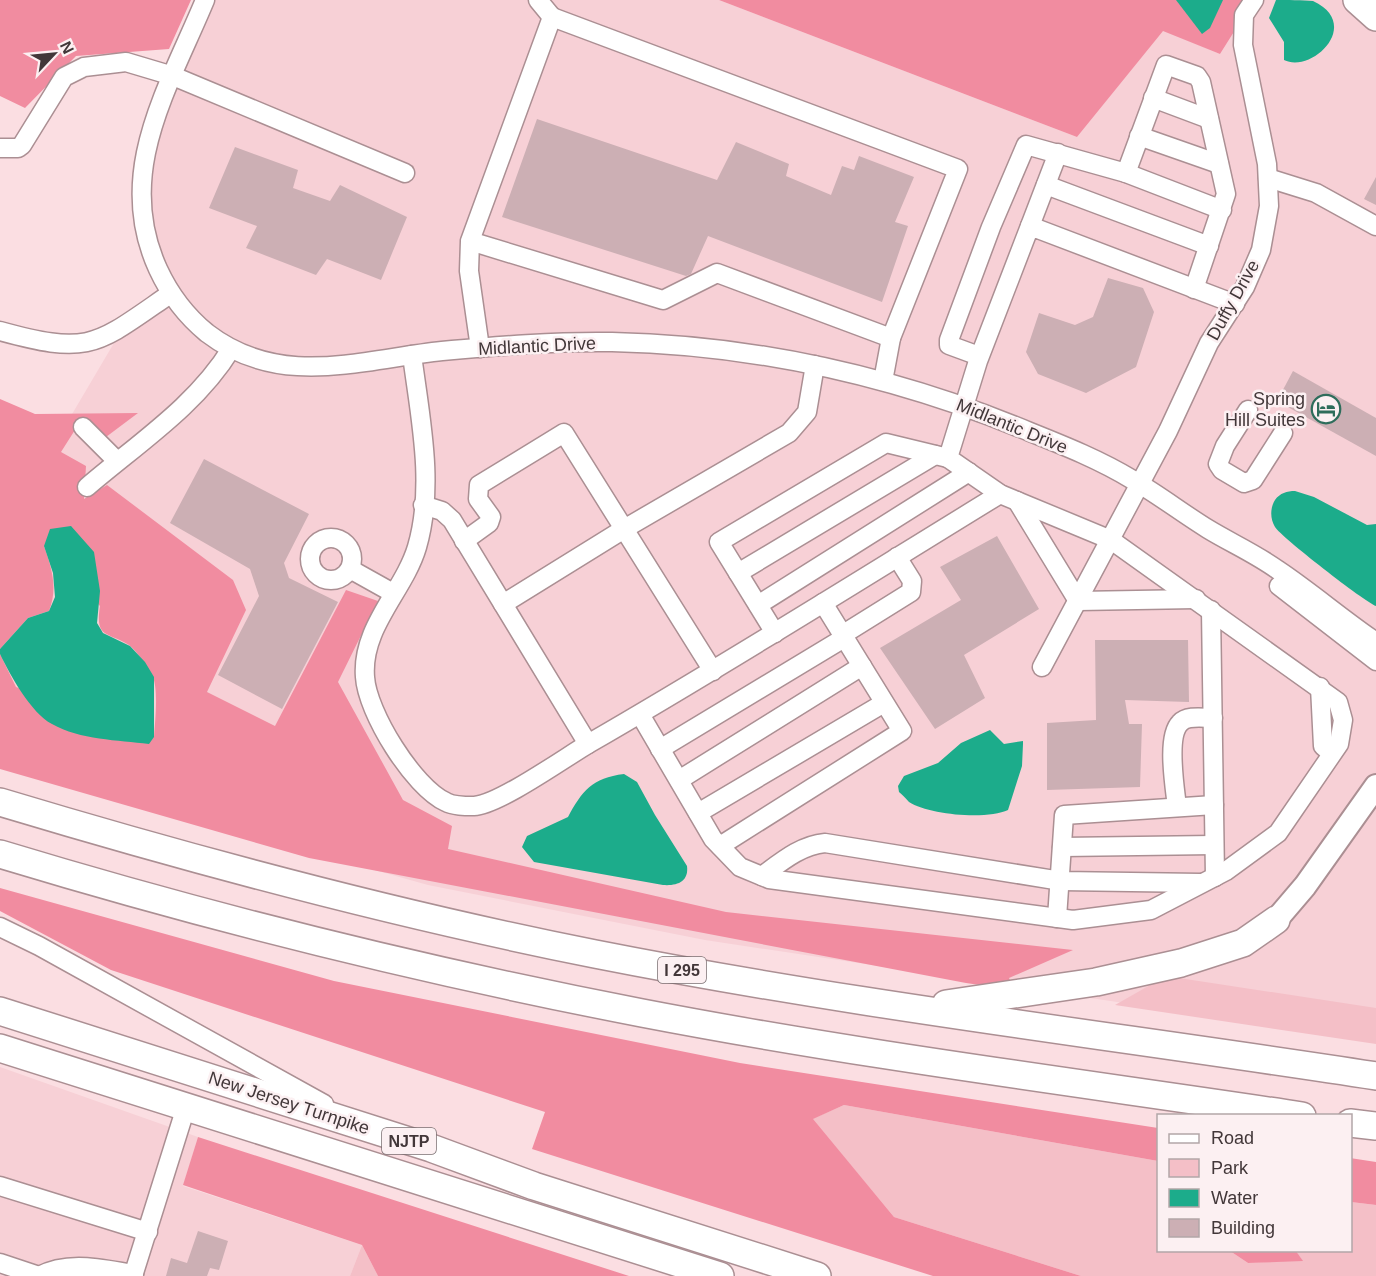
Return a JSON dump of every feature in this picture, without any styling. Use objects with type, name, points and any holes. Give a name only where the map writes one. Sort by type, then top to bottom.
[{"type":"highway","points":[[1357,0],[1376,17]]},
{"type":"highway","name":"I 295","points":[[0,802],[245,872],[469,927],[698,973],[1376,1076]]},
{"type":"highway","points":[[0,854],[105,886],[292,936],[422,967],[642,1013],[894,1055],[1289,1114]]},
{"type":"highway","points":[[918,1008],[1096,982],[1181,963],[1243,943],[1276,920]]},
{"type":"highway","name":"New Jersey Turnpike","points":[[0,1011],[376,1131],[534,1186],[817,1276]]},
{"type":"highway","name":"New Jersey Turnpike","points":[[0,1048],[720,1276]]},
{"type":"highway","points":[[1352,1123],[1376,1126]]},
{"type":"main road","points":[[1276,920],[1305,886],[1376,786]]},
{"type":"street","name":"Midlantic Drive","points":[[205,0],[149,135],[140,184],[146,236],[152,255],[171,294],[190,318],[231,349],[274,365],[307,368],[480,348],[580,342],[656,344],[729,351],[883,381],[964,406],[1074,450],[1139,483],[1205,527],[1277,569],[1376,642]]},
{"type":"street","points":[[538,0],[552,17],[958,169],[891,338],[883,381]]},
{"type":"street","name":"Duffy Drive","points":[[1042,668],[1168,431],[1209,343],[1245,287],[1264,239],[1269,206],[1268,178],[1243,45],[1244,15],[1254,0]]},
{"type":"street","points":[[480,348],[469,271],[470,241],[552,17]]},
{"type":"street","points":[[0,148],[18,148],[64,77],[84,67],[126,62],[173,76],[405,173]]},
{"type":"street","points":[[1126,173],[1166,65],[1197,76],[1226,194],[1194,289]]},
{"type":"street","points":[[1153,98],[1209,119]]},
{"type":"street","points":[[1140,136],[1219,164]]},
{"type":"street","points":[[979,356],[950,345],[950,340],[991,227],[1026,145],[1126,173],[1222,210]]},
{"type":"street","points":[[738,573],[941,456],[964,406],[979,356],[1058,153]]},
{"type":"street","points":[[1268,178],[1316,193],[1376,226]]},
{"type":"street","points":[[1046,185],[1209,246]]},
{"type":"street","points":[[1030,226],[1234,304]]},
{"type":"street","points":[[470,241],[663,300],[717,273],[891,338]]},
{"type":"street","points":[[0,331],[49,344],[82,345],[110,336],[171,294]]},
{"type":"street","points":[[87,488],[195,397],[212,378],[231,349]]},
{"type":"street","points":[[412,355],[425,448],[423,505],[417,547],[375,629],[367,653],[365,678],[377,717],[408,769],[448,804],[462,806],[491,802],[588,744],[641,716],[897,557],[1008,497]]},
{"type":"street","points":[[502,604],[624,529],[789,433],[807,412],[815,366]]},
{"type":"street","points":[[1248,410],[1225,446],[1218,464],[1222,470],[1244,483],[1252,480],[1283,433]]},
{"type":"street","points":[[83,427],[117,461]]},
{"type":"street","points":[[464,541],[489,523],[491,517],[478,499],[479,485],[564,434],[713,671]]},
{"type":"street","points":[[641,716],[698,813],[720,846],[740,867],[762,876],[1073,920],[1151,910],[1209,880],[1278,833],[1330,753],[1339,744],[1343,720],[1338,702],[1111,540],[1008,497],[941,456],[886,443],[719,542],[775,633]]},
{"type":"street","points":[[758,605],[969,472]]},
{"type":"street","points":[[1008,497],[1078,601],[1196,599]]},
{"type":"street","points":[[423,505],[448,516],[588,744]]},
{"type":"street","name":"Midlantic Drive","points":[[1205,527],[1376,662]]},
{"type":"street","points":[[660,749],[843,637],[911,592],[912,581],[897,557]]},
{"type":"street","points":[[350,569],[393,593]]},
{"type":"street","points":[[720,846],[902,731],[823,603]]},
{"type":"street","points":[[1209,880],[1214,844],[1211,610]]},
{"type":"street","points":[[679,780],[862,666]]},
{"type":"street","points":[[698,813],[884,703]]},
{"type":"street","points":[[1176,807],[1173,741],[1180,723],[1189,718],[1213,718]]},
{"type":"street","points":[[1057,918],[1064,815],[1214,805]]},
{"type":"street","points":[[762,876],[791,855],[813,844],[825,843],[1061,881],[1209,880]]},
{"type":"street","points":[[1062,848],[1214,844]]},
{"type":"street","points":[[0,927],[262,1072],[376,1131]]},
{"type":"street","points":[[0,942],[24,939]]},
{"type":"street","points":[[0,1263],[39,1276],[58,1268],[72,1266],[133,1275],[186,1107]]},
{"type":"street","points":[[0,1186],[148,1232]]},
{"type":"shaded area","points":[[0,0],[191,0],[169,49],[76,56],[25,108],[0,96]]},
{"type":"shaded area","points":[[214,0],[719,0],[1077,137],[1163,30],[1220,54],[1254,0],[1357,0],[1376,17],[1376,1041],[705,940],[428,885],[0,765],[0,572],[42,465],[124,326],[176,303],[140,199],[173,76]]},
{"type":"shaded area","points":[[719,0],[1254,0],[1220,54],[1163,31],[1077,137]]},
{"type":"shaded area","points":[[0,399],[35,414],[138,413],[106,437],[80,422],[61,452],[86,466],[84,499],[107,485],[233,580],[246,610],[207,692],[275,726],[346,590],[378,601],[338,682],[403,800],[452,826],[448,849],[726,912],[1073,950],[1009,978],[1014,990],[966,983],[309,858],[0,769],[0,654],[16,687],[154,737],[156,705],[154,681],[142,659],[129,645],[104,633],[99,624],[100,606],[44,546],[53,586],[49,611],[28,618],[0,649]]},
{"type":"shaded area","points":[[0,888],[334,981],[740,1063],[1157,1128],[1157,1161],[844,1105],[813,1119],[894,1217],[1081,1276],[933,1276],[532,1149],[545,1112],[111,970],[0,911]]},
{"type":"shaded area","points":[[0,1067],[198,1137],[183,1186],[362,1245],[350,1276],[0,1276]]},
{"type":"shaded area","points":[[198,1137],[629,1276],[378,1276],[362,1245],[183,1185]]},
{"type":"shaded area","points":[[1352,1158],[1376,1162],[1376,1205],[1352,1202]]},
{"type":"shaded area","points":[[1232,1252],[1297,1252],[1303,1261],[1248,1263]]},
{"type":"green space","points":[[1166,976],[1376,1008],[1376,1044],[1115,1005]]},
{"type":"green space","points":[[844,1105],[1157,1161],[1157,1252],[1232,1252],[1248,1263],[1302,1260],[1297,1252],[1352,1252],[1352,1202],[1376,1205],[1376,1276],[1081,1276],[894,1217],[812,1119]]},
{"type":"green space","points":[[362,1245],[378,1276],[350,1276]]},
{"type":"water","points":[[1176,0],[1223,0],[1210,28],[1202,34]]},
{"type":"water","points":[[1276,0],[1313,1],[1327,11],[1334,22],[1333,33],[1328,44],[1319,54],[1307,60],[1295,62],[1284,60],[1284,42],[1269,18]]},
{"type":"water","points":[[1295,491],[1314,497],[1367,525],[1376,524],[1376,606],[1324,569],[1275,527],[1271,514],[1275,500],[1284,493]]},
{"type":"water","points":[[71,526],[94,552],[100,591],[97,623],[103,633],[130,646],[145,662],[154,677],[154,737],[149,744],[87,736],[52,724],[29,703],[0,654],[0,649],[28,618],[49,611],[55,597],[53,573],[44,546],[50,529]]},
{"type":"water","points":[[990,730],[1004,744],[1023,741],[1022,766],[1008,810],[986,815],[944,813],[909,802],[899,792],[898,786],[904,776],[938,763],[961,743]]},
{"type":"water","points":[[624,774],[637,782],[687,866],[686,876],[681,882],[663,885],[534,862],[522,847],[527,836],[568,817],[589,787],[604,779]]},
{"type":"building","points":[[537,119],[717,180],[736,142],[789,164],[786,176],[831,195],[842,166],[854,170],[859,156],[914,177],[895,222],[908,226],[882,302],[708,236],[691,274],[686,276],[502,217]]},
{"type":"building","points":[[235,147],[298,170],[293,188],[330,201],[340,185],[407,217],[381,280],[327,259],[316,275],[246,248],[257,226],[209,208]]},
{"type":"building","points":[[1376,177],[1376,205],[1364,199]]},
{"type":"building","points":[[1108,278],[1143,288],[1154,312],[1136,367],[1086,393],[1038,374],[1026,352],[1039,313],[1075,325],[1093,317]]},
{"type":"building","name":"Spring Hill Suites","points":[[1293,371],[1376,418],[1376,456],[1277,401]]},
{"type":"building","points":[[204,459],[309,514],[284,563],[289,578],[338,602],[282,709],[218,675],[259,596],[250,569],[170,523]]},
{"type":"building","points":[[997,536],[1039,609],[964,655],[985,698],[935,729],[880,648],[961,600],[940,567]]},
{"type":"building","points":[[1095,640],[1188,640],[1189,702],[1125,700],[1129,724],[1142,724],[1140,787],[1047,790],[1047,723],[1096,720]]},
{"type":"building","points":[[198,1231],[228,1241],[219,1270],[210,1268],[207,1276],[166,1276],[171,1258],[187,1263]]},
{"type":"place","name":"Spring Hill Suites","points":[[1326,409]]}]
